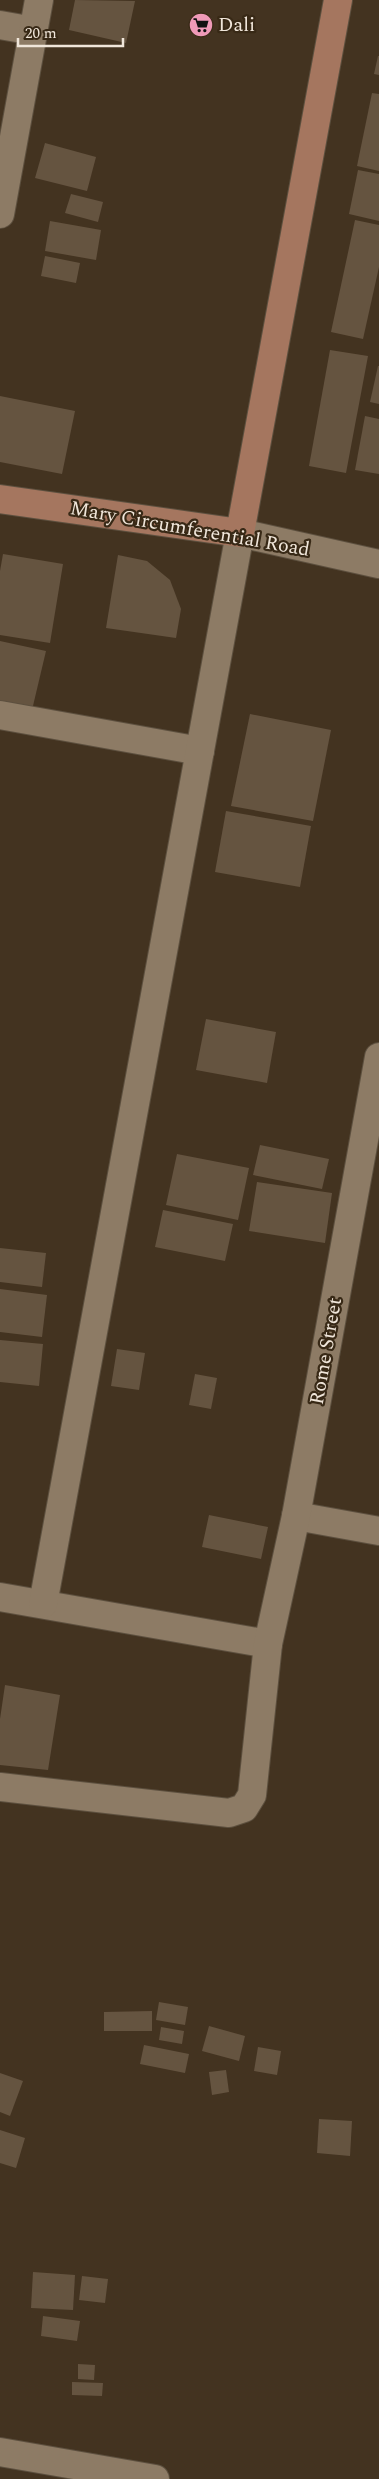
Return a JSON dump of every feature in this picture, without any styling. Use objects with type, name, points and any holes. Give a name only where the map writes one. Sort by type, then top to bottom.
[{"type":"street","points":[[0,214],[39,0]]},
{"type":"street","points":[[43,1604],[338,0]]},
{"type":"street","points":[[0,25],[34,31]]},
{"type":"street","name":"Mary Circumferential Road","points":[[0,499],[240,534],[379,564]]},
{"type":"street","points":[[0,715],[200,751]]},
{"type":"street","name":"Rome Street","points":[[0,1787],[229,1813],[244,1808],[252,1795],[268,1644],[296,1516],[379,1057]]},
{"type":"street","points":[[296,1516],[379,1531]]},
{"type":"street","points":[[1,1603],[43,1604],[268,1644]]},
{"type":"street","points":[[0,2452],[155,2479]]},
{"type":"building","points":[[75,0],[135,1],[126,43],[69,30]]},
{"type":"building","points":[[379,56],[379,75],[374,74]]},
{"type":"building","points":[[372,93],[379,94],[379,171],[357,166]]},
{"type":"building","points":[[45,143],[96,157],[87,191],[35,178]]},
{"type":"building","points":[[358,170],[379,174],[379,221],[349,214]]},
{"type":"building","points":[[71,194],[103,202],[98,222],[65,213]]},
{"type":"building","points":[[355,220],[379,225],[379,267],[363,339],[331,332]]},
{"type":"building","points":[[50,221],[101,230],[96,260],[45,251]]},
{"type":"building","points":[[45,256],[80,263],[76,283],[41,276]]},
{"type":"building","points":[[330,350],[368,356],[346,473],[309,466]]},
{"type":"building","points":[[379,366],[379,404],[370,402]]},
{"type":"building","points":[[0,396],[75,411],[62,474],[0,462]]},
{"type":"building","points":[[365,416],[379,419],[379,474],[355,470]]},
{"type":"building","points":[[3,554],[63,564],[50,643],[0,635],[0,571]]},
{"type":"building","points":[[118,555],[147,561],[170,580],[181,609],[176,638],[106,628]]},
{"type":"building","points":[[0,641],[46,651],[32,710],[0,703]]},
{"type":"building","points":[[250,714],[331,730],[313,821],[231,806]]},
{"type":"building","points":[[226,811],[311,826],[300,887],[215,872]]},
{"type":"building","points":[[206,1019],[276,1032],[267,1083],[196,1070]]},
{"type":"building","points":[[260,1145],[329,1159],[322,1189],[253,1175]]},
{"type":"building","points":[[177,1154],[249,1168],[238,1220],[166,1205]]},
{"type":"building","points":[[257,1182],[332,1193],[325,1243],[249,1231]]},
{"type":"building","points":[[163,1210],[233,1224],[225,1261],[155,1247]]},
{"type":"building","points":[[0,1248],[46,1253],[42,1287],[0,1282]]},
{"type":"building","points":[[0,1289],[47,1295],[42,1337],[0,1332]]},
{"type":"building","points":[[0,1340],[43,1344],[39,1386],[0,1382]]},
{"type":"building","points":[[117,1349],[145,1353],[139,1390],[111,1386]]},
{"type":"building","points":[[195,1374],[217,1378],[211,1409],[189,1405]]},
{"type":"building","points":[[209,1515],[268,1527],[261,1559],[202,1547]]},
{"type":"building","points":[[5,1685],[60,1695],[48,1770],[0,1765],[0,1719]]},
{"type":"building","points":[[159,2002],[188,2007],[185,2025],[156,2020]]},
{"type":"building","points":[[152,2011],[152,2031],[104,2031],[104,2012]]},
{"type":"building","points":[[209,2026],[245,2036],[239,2061],[202,2051]]},
{"type":"building","points":[[161,2027],[184,2031],[182,2044],[159,2040]]},
{"type":"building","points":[[144,2045],[189,2054],[185,2073],[140,2064]]},
{"type":"building","points":[[258,2047],[281,2051],[277,2075],[254,2071]]},
{"type":"building","points":[[226,2070],[229,2092],[212,2095],[209,2072]]},
{"type":"building","points":[[0,2073],[23,2081],[10,2116],[0,2112]]},
{"type":"building","points":[[319,2119],[352,2121],[350,2156],[317,2153]]},
{"type":"building","points":[[0,2130],[25,2138],[16,2168],[0,2163]]},
{"type":"building","points":[[33,2272],[75,2275],[73,2310],[31,2308]]},
{"type":"building","points":[[82,2276],[108,2279],[105,2303],[79,2300]]},
{"type":"building","points":[[43,2316],[80,2321],[77,2341],[41,2336]]},
{"type":"building","points":[[78,2364],[95,2365],[94,2380],[78,2379]]},
{"type":"building","points":[[72,2382],[103,2383],[102,2396],[72,2395]]},
{"type":"place","name":"Dali","points":[[201,25]]}]
